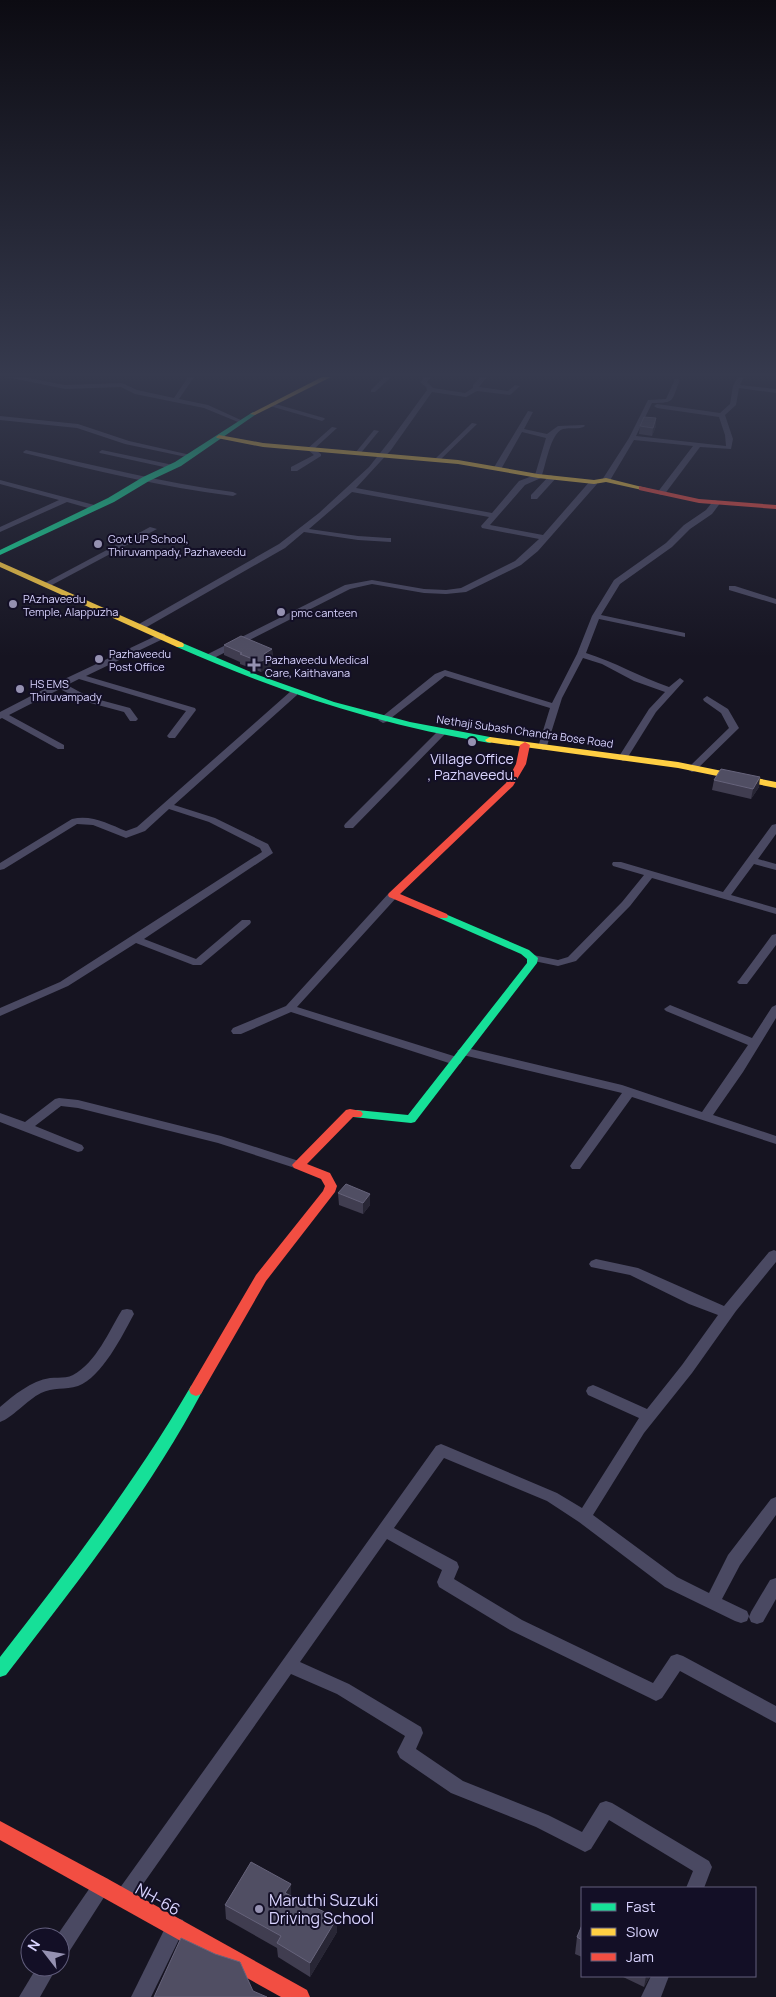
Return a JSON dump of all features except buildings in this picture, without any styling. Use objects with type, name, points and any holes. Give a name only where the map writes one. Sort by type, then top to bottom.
[{"type":"street","points":[[104,470],[146,480],[233,494]]},
{"type":"street","points":[[0,553],[95,508],[166,470]]},
{"type":"street","points":[[142,626],[282,546],[303,530],[368,470]]},
{"type":"street","points":[[504,470],[538,476],[600,481],[699,501],[776,507]]},
{"type":"street","points":[[540,470],[538,476],[522,483],[485,526],[545,538]]},
{"type":"street","points":[[209,657],[348,587],[364,583],[391,584],[424,591],[463,590],[518,563],[535,549],[570,506],[600,481],[608,470]]},
{"type":"street","points":[[662,493],[679,470]]},
{"type":"street","points":[[534,497],[554,477]]},
{"type":"street","points":[[0,482],[95,508]]},
{"type":"street","points":[[349,489],[493,515]]},
{"type":"street","points":[[0,530],[66,500]]},
{"type":"street","points":[[543,747],[555,707],[581,654],[596,616],[617,582],[669,545],[687,527],[709,512],[717,502]]},
{"type":"street","points":[[47,584],[153,529]]},
{"type":"street","points":[[303,530],[370,540],[388,540]]},
{"type":"street","name":"Nethaji Subash Chandra Bose Road","points":[[0,564],[294,693],[383,720],[442,732],[525,745],[692,768],[750,778],[776,785]]},
{"type":"street","points":[[732,588],[776,602]]},
{"type":"street","points":[[596,616],[682,635]]},
{"type":"street","points":[[1,716],[59,685],[162,636]]},
{"type":"street","points":[[581,654],[605,662],[637,679],[671,692]]},
{"type":"street","points":[[383,720],[438,676],[445,673],[555,707]]},
{"type":"street","points":[[78,676],[192,710],[172,736]]},
{"type":"street","points":[[623,758],[652,711],[680,681]]},
{"type":"street","points":[[59,685],[86,699],[127,710],[133,719]]},
{"type":"street","points":[[0,867],[75,821],[95,821],[126,835],[141,829],[294,693]]},
{"type":"street","points":[[692,768],[734,728],[725,711],[707,698]]},
{"type":"street","points":[[1,716],[61,747]]},
{"type":"street","points":[[349,826],[442,732]]},
{"type":"street","points":[[237,1031],[290,1008],[394,895],[510,784],[521,764],[525,745]]},
{"type":"street","points":[[0,1012],[64,984],[268,853],[264,846],[212,820],[166,805]]},
{"type":"street","points":[[725,896],[776,827]]},
{"type":"street","points":[[752,860],[776,867]]},
{"type":"street","points":[[618,864],[776,911]]},
{"type":"street","points":[[394,895],[525,952],[533,958],[558,963],[572,960],[626,904],[650,874]]},
{"type":"street","points":[[135,939],[197,963],[246,922]]},
{"type":"street","points":[[743,982],[776,937]]},
{"type":"street","points":[[298,1165],[350,1113],[411,1119],[529,968],[533,958]]},
{"type":"street","points":[[290,1008],[460,1056],[629,1092],[776,1140]]},
{"type":"street","points":[[670,1009],[755,1043]]},
{"type":"street","points":[[704,1117],[739,1069],[776,1009]]},
{"type":"street","points":[[576,1166],[629,1092]]},
{"type":"street","points":[[0,1670],[58,1596],[126,1501],[188,1404],[251,1292],[332,1186],[331,1180],[326,1176],[221,1140],[78,1104],[59,1102],[26,1127]]},
{"type":"street","points":[[0,1117],[78,1148]]},
{"type":"street","points":[[584,1517],[649,1416],[688,1369],[727,1313],[774,1255],[776,1256]]},
{"type":"street","points":[[596,1264],[633,1270],[694,1300],[727,1313]]},
{"type":"street","points":[[0,1416],[7,1408],[39,1387],[50,1383],[74,1382],[84,1375],[96,1363],[127,1314]]},
{"type":"street","points":[[593,1391],[649,1416]]},
{"type":"street","points":[[123,1898],[441,1450],[552,1497],[584,1517],[671,1582],[712,1602],[749,1616],[776,1585]]},
{"type":"street","points":[[712,1602],[734,1560],[776,1503]]},
{"type":"street","points":[[384,1530],[451,1567],[445,1582],[516,1625],[656,1693],[677,1661],[776,1715]]},
{"type":"street","points":[[288,1665],[343,1689],[415,1733],[406,1752],[457,1787],[542,1821],[585,1843],[606,1809],[703,1866],[695,1887]]},
{"type":"street","name":"NH-66","points":[[0,1830],[102,1884],[123,1898],[300,1997]]},
{"type":"street","points":[[70,1933],[102,1884]]},
{"type":"street","points":[[141,1997],[176,1927]]},
{"type":"street","points":[[29,1997],[42,1977]]},
{"type":"street","points":[[651,1997],[660,1977]]},
{"type":"traffic: fast","points":[[0,553],[111,500],[165,470]]},
{"type":"traffic: fast","points":[[180,645],[255,677],[331,704],[410,725],[490,740]]},
{"type":"traffic: fast","points":[[357,1114],[411,1119],[532,963],[533,958],[525,952],[443,916]]},
{"type":"traffic: fast","points":[[0,1670],[78,1568],[128,1498],[175,1427],[196,1390]]},
{"type":"traffic: slow","points":[[505,470],[594,482],[606,480],[642,488]]},
{"type":"traffic: slow","points":[[0,564],[180,645]]},
{"type":"traffic: slow","points":[[490,740],[678,765],[776,785]]},
{"type":"traffic: jam","points":[[642,488],[699,501],[776,507]]},
{"type":"traffic: jam","points":[[443,916],[393,895],[510,784],[521,764],[525,745]]},
{"type":"traffic: jam","points":[[196,1390],[261,1278],[329,1192],[331,1186],[326,1176],[298,1165],[350,1113],[357,1114]]},
{"type":"traffic: jam","points":[[0,1830],[102,1885],[300,1997]]},
{"type":"place","name":"Govt UP School, Thiruvampady, Pazhaveedu","points":[[98,544]]},
{"type":"place","name":"PAzhaveedu Temple, Alappuzha","points":[[13,604]]},
{"type":"place","name":"pmc canteen","points":[[281,612]]},
{"type":"place","name":"Pazhaveedu Post Office","points":[[99,659]]},
{"type":"place","name":"Pazhaveedu Medical Care, Kaithavana","points":[[254,665]]},
{"type":"place","name":"HS EMS Thiruvampady","points":[[20,689]]},
{"type":"place","name":"Village Office , Pazhaveedu.","points":[[472,742]]},
{"type":"place","name":"Maruthi Suzuki Driving School","points":[[259,1909]]}]
